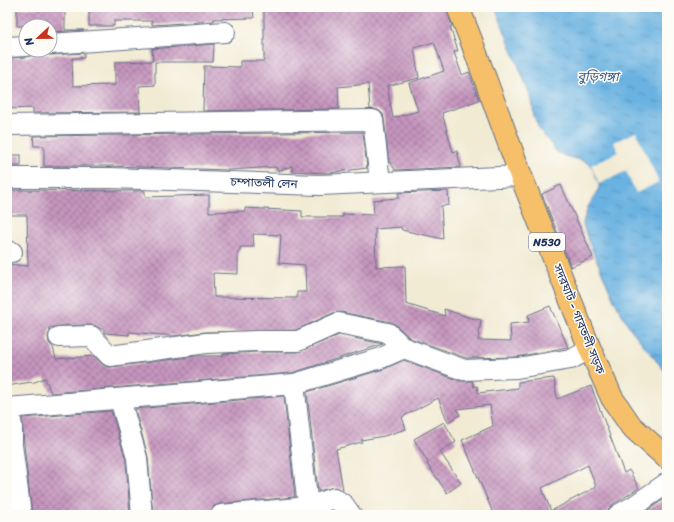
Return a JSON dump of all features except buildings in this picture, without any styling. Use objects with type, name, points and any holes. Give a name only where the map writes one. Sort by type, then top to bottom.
[{"type":"highway","name":"সদরঘাট - গাবতলী সড়ক","points":[[458,7],[590,350],[612,398],[631,426],[667,458]]},
{"type":"street","points":[[58,43],[225,32]]},
{"type":"street","points":[[7,47],[18,46]]},
{"type":"street","points":[[7,126],[373,120],[380,182]]},
{"type":"street","name":"চম্পাতলী লেন","points":[[7,178],[110,178],[320,184],[522,176]]},
{"type":"street","points":[[59,337],[91,336],[110,356],[206,343],[298,341],[338,323],[388,332],[404,348],[464,370],[517,368],[571,358],[590,350]]},
{"type":"street","points":[[21,515],[12,445],[10,408],[294,384],[381,358],[404,348]]},
{"type":"street","points":[[294,384],[308,507]]},
{"type":"street","points":[[120,398],[137,458],[142,515]]},
{"type":"street","points":[[618,515],[634,506],[667,483]]},
{"type":"street","points":[[221,515],[308,507],[334,498],[344,505],[351,515]]},
{"type":"water","name":"বুড়িগঙ্গা","points":[[495,7],[667,7],[667,374],[630,328],[615,302],[588,240],[583,224],[584,219],[588,207],[599,188],[599,184],[591,165],[584,161],[565,156],[557,152],[539,129],[534,116],[532,100]]},
{"type":"pier","points":[[636,132],[659,182],[636,193],[626,171],[599,184],[591,165],[618,152],[614,142]]}]
